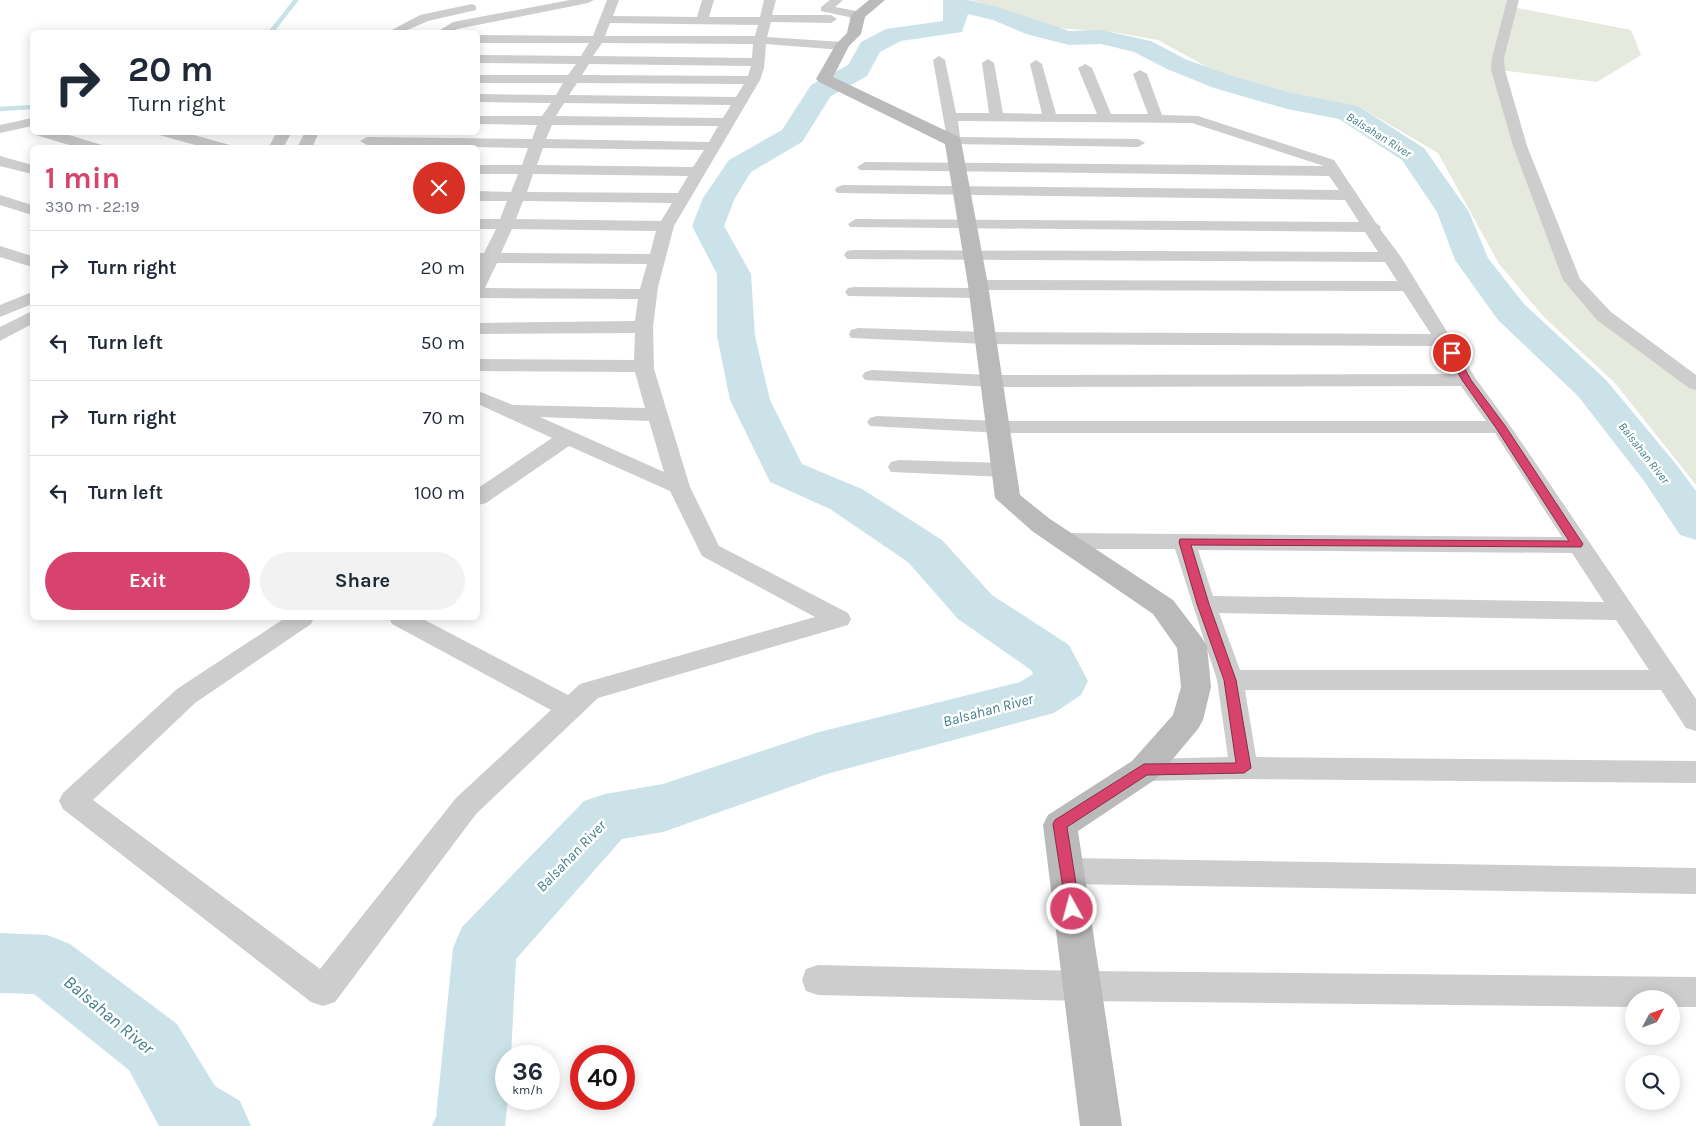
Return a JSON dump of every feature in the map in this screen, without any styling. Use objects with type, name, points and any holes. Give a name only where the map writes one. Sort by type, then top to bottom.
[{"type":"street","points":[[446,30],[453,26],[588,0]]},
{"type":"street","points":[[480,276],[484,258],[506,224],[546,121],[598,39],[613,0]]},
{"type":"street","points":[[837,0],[825,10],[858,15]]},
{"type":"street","points":[[878,0],[858,15],[854,34],[842,46],[824,78],[866,100],[952,129],[1138,143]]},
{"type":"street","points":[[1513,0],[1498,58],[1498,70],[1520,146],[1572,280],[1591,304],[1604,316],[1696,384]]},
{"type":"street","points":[[702,21],[710,4]]},
{"type":"street","points":[[398,30],[424,18],[485,6]]},
{"type":"street","points":[[655,20],[660,6]]},
{"type":"street","points":[[491,39],[505,16],[556,8],[537,39]]},
{"type":"street","points":[[606,19],[702,21],[762,30],[826,35]]},
{"type":"street","points":[[480,59],[585,60],[831,20]]},
{"type":"street","points":[[480,79],[574,78],[762,30]]},
{"type":"street","points":[[299,620],[186,696],[73,800],[323,991],[466,806],[589,691],[839,619],[710,551],[679,488],[644,366],[644,328],[649,294],[666,226],[733,112],[762,30]]},
{"type":"street","points":[[480,38],[598,39],[762,30],[811,42],[842,46]]},
{"type":"street","points":[[811,42],[854,34]]},
{"type":"street","points":[[939,60],[986,338],[1000,427],[1008,498],[1065,541],[1163,607],[1192,646],[1196,687],[1187,720],[1144,770],[1060,824],[1101,1126]]},
{"type":"street","points":[[988,63],[997,117]]},
{"type":"street","points":[[1036,64],[1050,118]]},
{"type":"street","points":[[1085,68],[1106,118]]},
{"type":"street","points":[[1140,74],[1158,119]]},
{"type":"street","points":[[480,98],[560,99],[733,112]]},
{"type":"street","points":[[480,120],[546,121],[733,112]]},
{"type":"street","points":[[952,129],[997,117],[1192,119],[1329,163],[1352,195],[1444,340],[1466,380],[1501,427],[1696,721]]},
{"type":"street","points":[[1130,119],[1149,169]]},
{"type":"street","points":[[0,129],[30,122]]},
{"type":"street","points":[[15,126],[30,130]]},
{"type":"street","points":[[52,135],[86,145]]},
{"type":"street","points":[[175,135],[214,145]]},
{"type":"street","points":[[367,140],[713,146]]},
{"type":"street","points":[[0,161],[30,169]]},
{"type":"street","points":[[865,167],[959,180],[1352,195]]},
{"type":"street","points":[[480,169],[698,172]]},
{"type":"street","points":[[844,190],[959,180],[1149,169],[1335,171]]},
{"type":"street","points":[[480,196],[682,198]]},
{"type":"street","points":[[0,200],[30,209]]},
{"type":"street","points":[[480,224],[666,226]]},
{"type":"street","points":[[856,224],[1372,228]]},
{"type":"street","points":[[0,251],[30,261]]},
{"type":"street","points":[[853,255],[1392,258]]},
{"type":"street","points":[[484,258],[657,260]]},
{"type":"street","points":[[854,292],[978,289],[1409,286]]},
{"type":"street","points":[[480,293],[649,294]]},
{"type":"street","points":[[4,307],[30,299]]},
{"type":"street","points":[[0,334],[30,318]]},
{"type":"street","points":[[480,328],[644,328]]},
{"type":"street","points":[[858,334],[986,338],[1444,340]]},
{"type":"street","points":[[480,365],[644,366]]},
{"type":"street","points":[[872,376],[992,381],[1466,380]]},
{"type":"street","points":[[480,397],[679,488]]},
{"type":"street","points":[[506,409],[658,415]]},
{"type":"street","points":[[877,422],[1000,427],[1501,427]]},
{"type":"street","points":[[480,497],[568,437]]},
{"type":"street","points":[[900,467],[1005,470]]},
{"type":"street","points":[[1065,541],[1577,544]]},
{"type":"street","points":[[1184,542],[1203,604],[1230,680],[1244,768]]},
{"type":"street","points":[[1203,604],[1622,611]]},
{"type":"street","points":[[405,620],[570,708]]},
{"type":"street","points":[[1230,680],[1668,680]]},
{"type":"street","points":[[1144,770],[1244,768],[1696,772]]},
{"type":"street","points":[[1067,871],[1696,882]]},
{"type":"street","points":[[818,980],[1082,986],[1696,992]]},
{"type":"shaded area","points":[[971,0],[1513,0],[1512,7],[1631,30],[1641,55],[1597,82],[1499,70],[1579,289],[1696,383],[1696,485],[1615,383],[1544,317],[1499,264],[1438,153],[1363,109],[1296,96],[1218,73],[1158,40],[1112,32],[1057,28]]},
{"type":"waterway","points":[[273,30],[296,0]]},
{"type":"waterway","name":"Balsahan River","points":[[955,0],[955,4]]},
{"type":"waterway","name":"Balsahan River","points":[[468,1126],[471,1122],[485,948],[605,818],[663,808],[819,754],[968,714],[1035,699],[1062,681],[1051,658],[975,607],[925,551],[846,499],[785,473],[750,400],[736,336],[734,274],[708,226],[719,198],[740,166],[792,136],[821,91],[858,70],[870,47],[895,34],[953,27],[956,15],[955,4]]},
{"type":"waterway","name":"Balsahan River","points":[[955,4],[1001,15],[1035,29],[1069,38],[1101,37],[1142,46],[1176,64],[1223,82],[1287,101],[1348,112],[1413,154],[1453,212],[1472,260],[1511,312],[1592,388],[1661,473],[1696,525]]},
{"type":"waterway","points":[[0,109],[30,107]]},
{"type":"waterway","name":"Balsahan River","points":[[0,963],[47,965],[153,1047],[190,1111],[215,1126]]},
{"type":"route","points":[[1072,909],[1060,824],[1127,783],[1144,770],[1244,768],[1230,680],[1203,604],[1184,542],[1577,544],[1501,427],[1466,380],[1452,353]]}]
